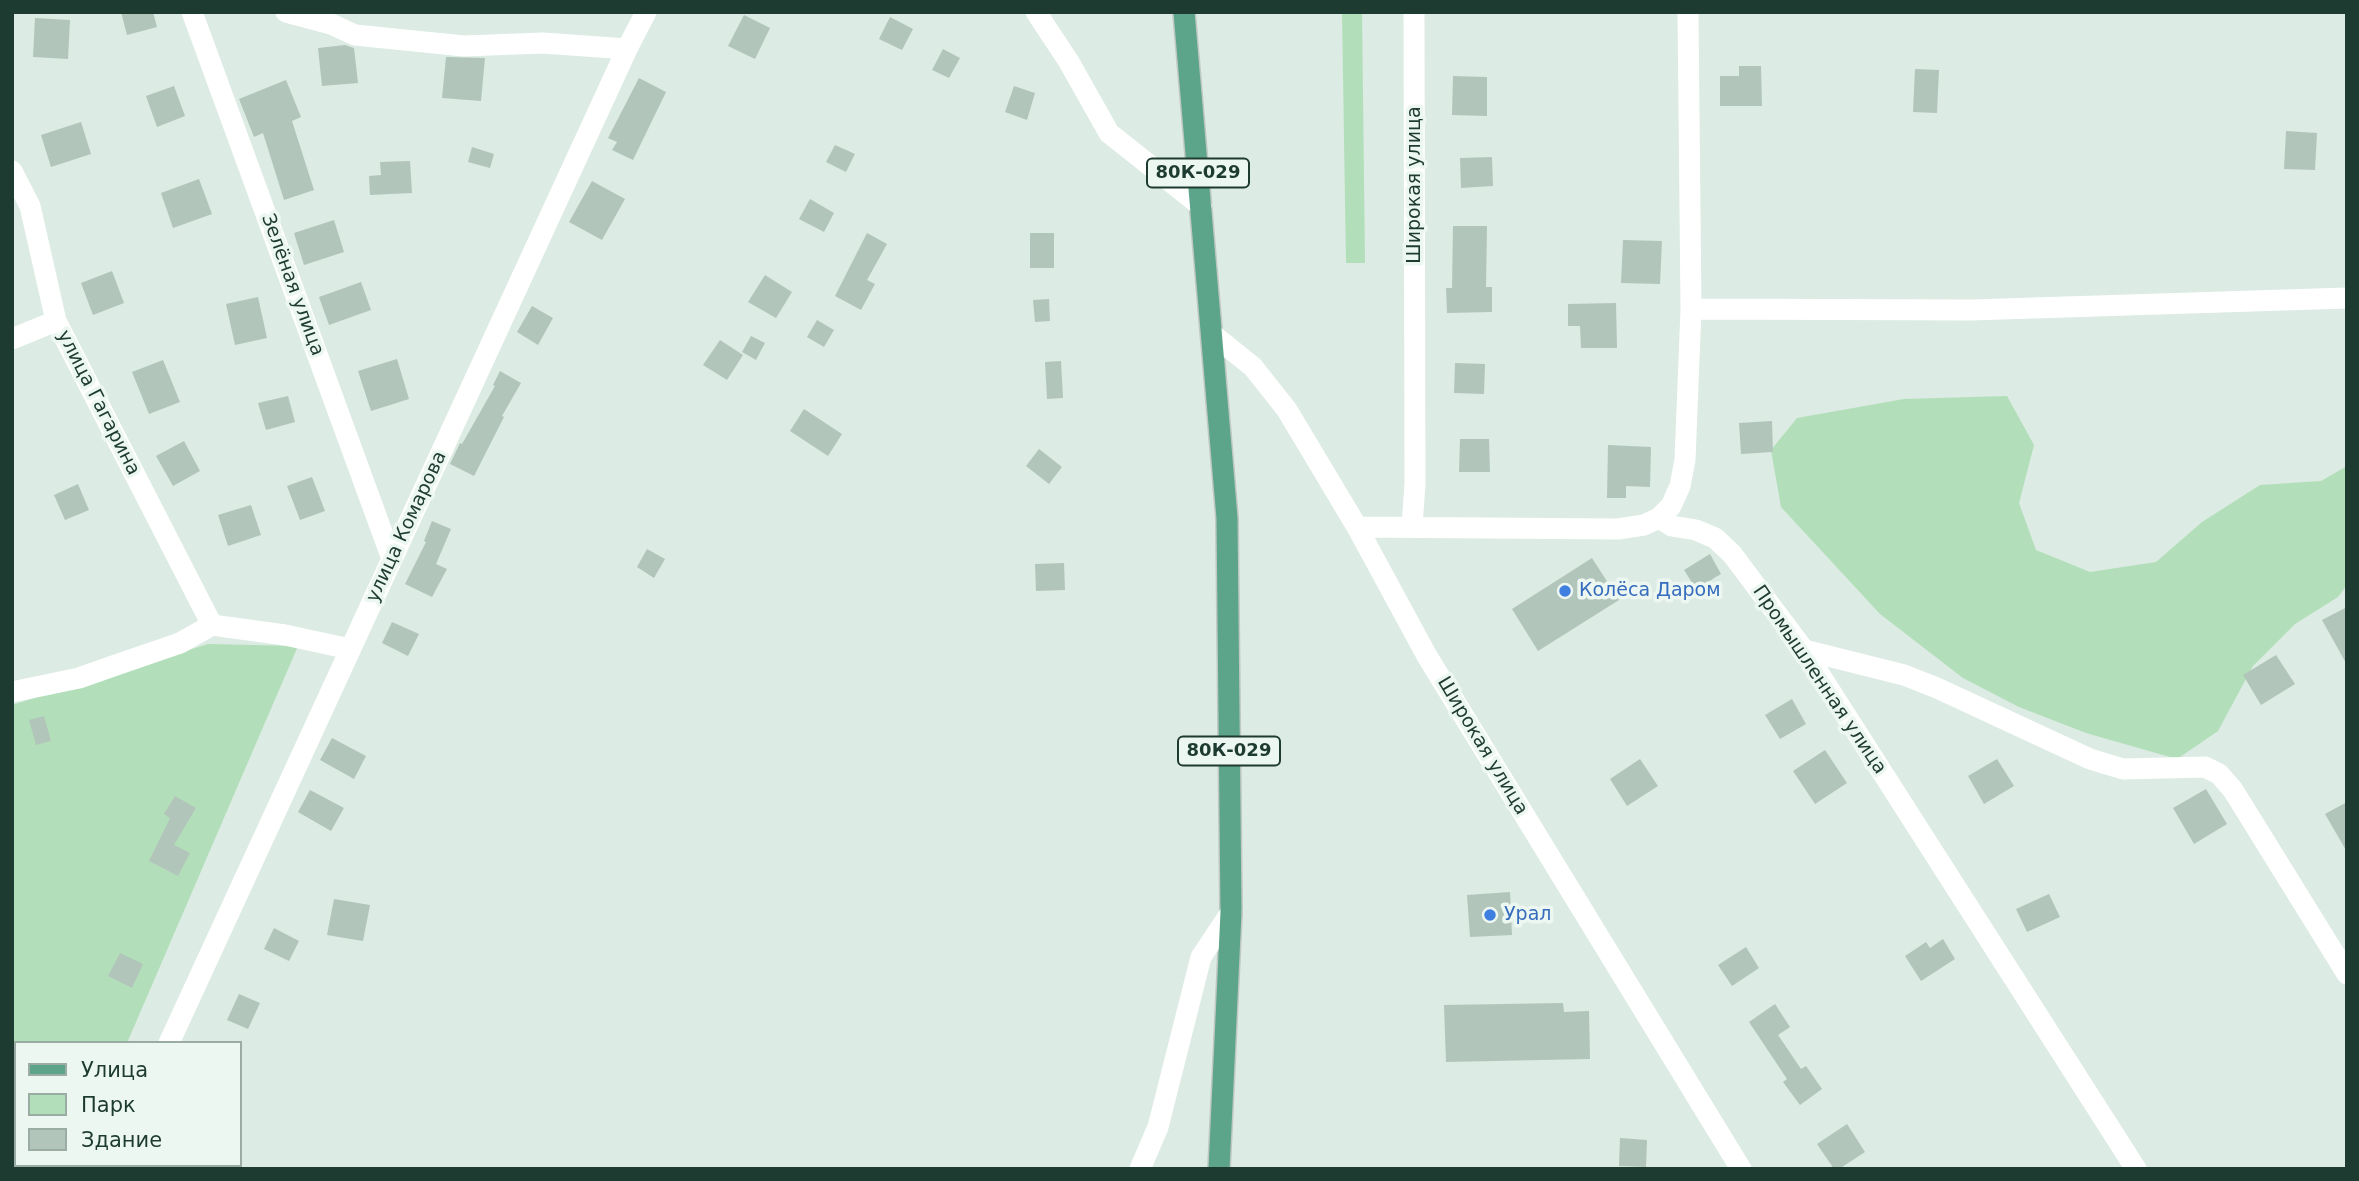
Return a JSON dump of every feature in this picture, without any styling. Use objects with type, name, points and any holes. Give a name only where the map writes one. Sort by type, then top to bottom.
[{"type":"main road","name":"80К-029","points":[[1184,12],[1227,517],[1231,912],[1219,1169]]},
{"type":"street","name":"Зелёная улица","points":[[192,12],[393,558]]},
{"type":"street","points":[[286,12],[331,18],[355,35],[464,46],[542,43],[627,49]]},
{"type":"street","name":"улица Комарова","points":[[170,1041],[646,12]]},
{"type":"street","points":[[1036,12],[1069,61],[1109,133],[1200,206]]},
{"type":"street","name":"Широкая улица","points":[[1412,526],[1415,484],[1414,12]]},
{"type":"street","points":[[1357,527],[1618,529],[1659,518],[1671,506],[1680,486],[1685,460],[1691,309],[1688,12]]},
{"type":"street","name":"улица Гагарина","points":[[12,171],[30,206],[56,321],[212,625]]},
{"type":"street","points":[[1691,309],[1971,310],[2347,298]]},
{"type":"street","points":[[12,339],[56,321]]},
{"type":"street","name":"Широкая улица","points":[[1212,334],[1253,367],[1287,410],[1357,527],[1427,656],[1741,1169]]},
{"type":"street","name":"Промышленная улица","points":[[1659,518],[1672,526],[1696,530],[1714,538],[1732,554],[1804,650],[2136,1169]]},
{"type":"street","points":[[12,692],[79,678],[116,666],[180,643],[212,625],[285,635],[350,649]]},
{"type":"street","points":[[1804,650],[1904,675],[2090,759],[2123,769],[2205,767],[2220,774],[2233,790],[2347,974]]},
{"type":"street","points":[[1140,1169],[1158,1127],[1201,957],[1231,912]]},
{"type":"green space","points":[[1342,12],[1362,12],[1365,263],[1346,263]]},
{"type":"green space","points":[[2007,396],[2034,445],[2019,503],[2036,550],[2090,572],[2156,562],[2202,522],[2260,485],[2321,481],[2347,466],[2347,585],[2338,597],[2295,624],[2253,666],[2218,731],[2177,759],[2086,733],[2019,707],[1963,678],[1880,614],[1781,507],[1771,450],[1797,418],[1904,399]]},
{"type":"green space","points":[[208,644],[298,646],[128,1041],[14,1041],[14,1167],[74,1167],[73,1169],[12,1169],[12,705]]},
{"type":"building","points":[[121,12],[153,12],[157,27],[127,35]]},
{"type":"building","points":[[744,15],[770,28],[755,59],[728,46]]},
{"type":"building","points":[[890,17],[913,29],[902,50],[879,39]]},
{"type":"building","points":[[35,18],[70,20],[68,59],[33,57]]},
{"type":"building","points":[[345,45],[354,48],[358,83],[322,86],[318,48]]},
{"type":"building","points":[[943,49],[960,58],[949,78],[932,70]]},
{"type":"building","points":[[446,57],[485,58],[481,101],[442,98]]},
{"type":"building","points":[[1739,66],[1761,66],[1762,106],[1720,106],[1720,76],[1739,76]]},
{"type":"building","points":[[1915,69],[1939,70],[1937,113],[1913,112]]},
{"type":"building","points":[[1453,76],[1487,77],[1487,116],[1452,115]]},
{"type":"building","points":[[639,78],[666,92],[633,160],[612,150],[617,142],[608,138]]},
{"type":"building","points":[[286,80],[301,117],[292,121],[314,190],[284,200],[263,133],[254,137],[239,99]]},
{"type":"building","points":[[174,86],[185,116],[157,127],[146,96]]},
{"type":"building","points":[[1014,86],[1035,93],[1027,120],[1005,112]]},
{"type":"building","points":[[81,122],[91,154],[51,167],[41,135]]},
{"type":"building","points":[[2286,131],[2317,133],[2315,170],[2284,169]]},
{"type":"building","points":[[835,145],[855,154],[846,172],[826,162]]},
{"type":"building","points":[[472,147],[494,154],[490,168],[468,162]]},
{"type":"building","points":[[1492,157],[1493,186],[1461,188],[1460,158]]},
{"type":"building","points":[[410,161],[412,193],[370,195],[369,176],[381,175],[380,162]]},
{"type":"building","points":[[199,179],[212,214],[173,228],[161,193]]},
{"type":"building","points":[[592,181],[625,199],[602,240],[569,222]]},
{"type":"building","points":[[810,199],[834,213],[824,232],[799,219]]},
{"type":"building","points":[[334,220],[344,252],[304,265],[294,233]]},
{"type":"building","points":[[1453,226],[1487,226],[1486,287],[1492,287],[1492,312],[1447,313],[1446,288],[1452,288]]},
{"type":"building","points":[[867,233],[887,244],[867,280],[875,284],[861,310],[835,296]]},
{"type":"building","points":[[1030,233],[1054,233],[1054,268],[1030,268]]},
{"type":"building","points":[[1623,240],[1662,241],[1660,284],[1621,283]]},
{"type":"building","points":[[112,271],[124,303],[93,315],[81,283]]},
{"type":"building","points":[[765,275],[792,292],[776,318],[748,302]]},
{"type":"building","points":[[361,282],[371,310],[329,325],[319,297]]},
{"type":"building","points":[[258,297],[267,338],[235,345],[226,304]]},
{"type":"building","points":[[1049,299],[1050,321],[1035,322],[1033,300]]},
{"type":"building","points":[[1616,303],[1617,348],[1581,348],[1580,326],[1568,326],[1568,304]]},
{"type":"building","points":[[532,306],[553,318],[538,345],[517,332]]},
{"type":"building","points":[[817,320],[834,330],[824,347],[807,337]]},
{"type":"building","points":[[751,336],[765,343],[756,360],[742,352]]},
{"type":"building","points":[[720,340],[743,355],[727,380],[703,365]]},
{"type":"building","points":[[397,359],[409,399],[371,411],[358,371]]},
{"type":"building","points":[[163,360],[180,402],[149,414],[132,372]]},
{"type":"building","points":[[1061,361],[1063,398],[1047,399],[1045,362]]},
{"type":"building","points":[[1455,363],[1485,364],[1484,394],[1454,393]]},
{"type":"building","points":[[500,371],[521,383],[474,476],[450,464],[495,386],[493,385]]},
{"type":"building","points":[[288,396],[295,422],[266,430],[258,403]]},
{"type":"building","points":[[804,409],[842,434],[828,456],[790,431]]},
{"type":"building","points":[[1772,421],[1773,452],[1741,454],[1739,423]]},
{"type":"building","points":[[1460,439],[1489,439],[1490,472],[1459,472]]},
{"type":"building","points":[[184,441],[200,471],[173,486],[156,456]]},
{"type":"building","points":[[1608,445],[1651,447],[1650,487],[1626,486],[1626,498],[1607,498]]},
{"type":"building","points":[[1039,449],[1062,467],[1049,484],[1026,466]]},
{"type":"building","points":[[312,477],[325,511],[300,520],[287,486]]},
{"type":"building","points":[[78,484],[89,510],[65,520],[54,495]]},
{"type":"building","points":[[251,505],[261,535],[228,546],[218,515]]},
{"type":"building","points":[[432,521],[451,529],[436,564],[447,569],[432,597],[405,584],[426,542],[424,541]]},
{"type":"building","points":[[647,549],[665,559],[654,578],[637,567]]},
{"type":"building","points":[[1710,554],[1721,574],[1696,589],[1684,570]]},
{"type":"building","points":[[1592,558],[1619,600],[1538,651],[1512,609]]},
{"type":"building","points":[[1064,563],[1065,590],[1036,591],[1035,564]]},
{"type":"building","points":[[2347,607],[2347,665],[2322,620]]},
{"type":"building","points":[[392,622],[419,634],[408,656],[382,643]]},
{"type":"building","points":[[2276,655],[2295,684],[2261,705],[2243,675]]},
{"type":"building","points":[[1792,699],[1806,724],[1780,739],[1765,715]]},
{"type":"building","points":[[44,716],[51,741],[36,745],[29,720]]},
{"type":"building","points":[[332,738],[366,756],[354,779],[320,760]]},
{"type":"building","points":[[1825,750],[1847,783],[1815,804],[1793,771]]},
{"type":"building","points":[[1640,759],[1658,786],[1627,806],[1610,779]]},
{"type":"building","points":[[1997,759],[2014,786],[1984,804],[1968,776]]},
{"type":"building","points":[[2206,789],[2227,824],[2194,844],[2173,808]]},
{"type":"building","points":[[310,790],[344,808],[331,831],[298,812]]},
{"type":"building","points":[[175,796],[196,808],[174,845],[190,853],[178,876],[149,861],[170,818],[164,814]]},
{"type":"building","points":[[2347,802],[2347,852],[2325,814]]},
{"type":"building","name":"Урал","points":[[1510,892],[1512,935],[1470,937],[1467,895]]},
{"type":"building","points":[[2049,894],[2060,917],[2027,932],[2016,909]]},
{"type":"building","points":[[334,899],[370,905],[363,941],[327,935]]},
{"type":"building","points":[[274,928],[299,941],[289,961],[264,949]]},
{"type":"building","points":[[1943,939],[1955,959],[1921,981],[1905,956],[1926,942],[1930,948]]},
{"type":"building","points":[[1746,947],[1759,968],[1732,986],[1718,965]]},
{"type":"building","points":[[120,953],[143,964],[132,988],[108,976]]},
{"type":"building","points":[[239,994],[260,1003],[248,1029],[227,1020]]},
{"type":"building","points":[[1563,1003],[1564,1012],[1589,1011],[1590,1059],[1446,1062],[1444,1005]]},
{"type":"building","points":[[1775,1004],[1790,1027],[1778,1035],[1801,1069],[1806,1066],[1822,1089],[1800,1105],[1783,1082],[1787,1079],[1749,1022]]},
{"type":"building","points":[[1847,1124],[1865,1152],[1839,1169],[1834,1169],[1817,1144]]},
{"type":"building","points":[[1620,1138],[1647,1140],[1646,1167],[1619,1166]]},
{"type":"place","name":"Колёса Даром","points":[[1565,591]]},
{"type":"place","name":"Урал","points":[[1490,915]]}]
